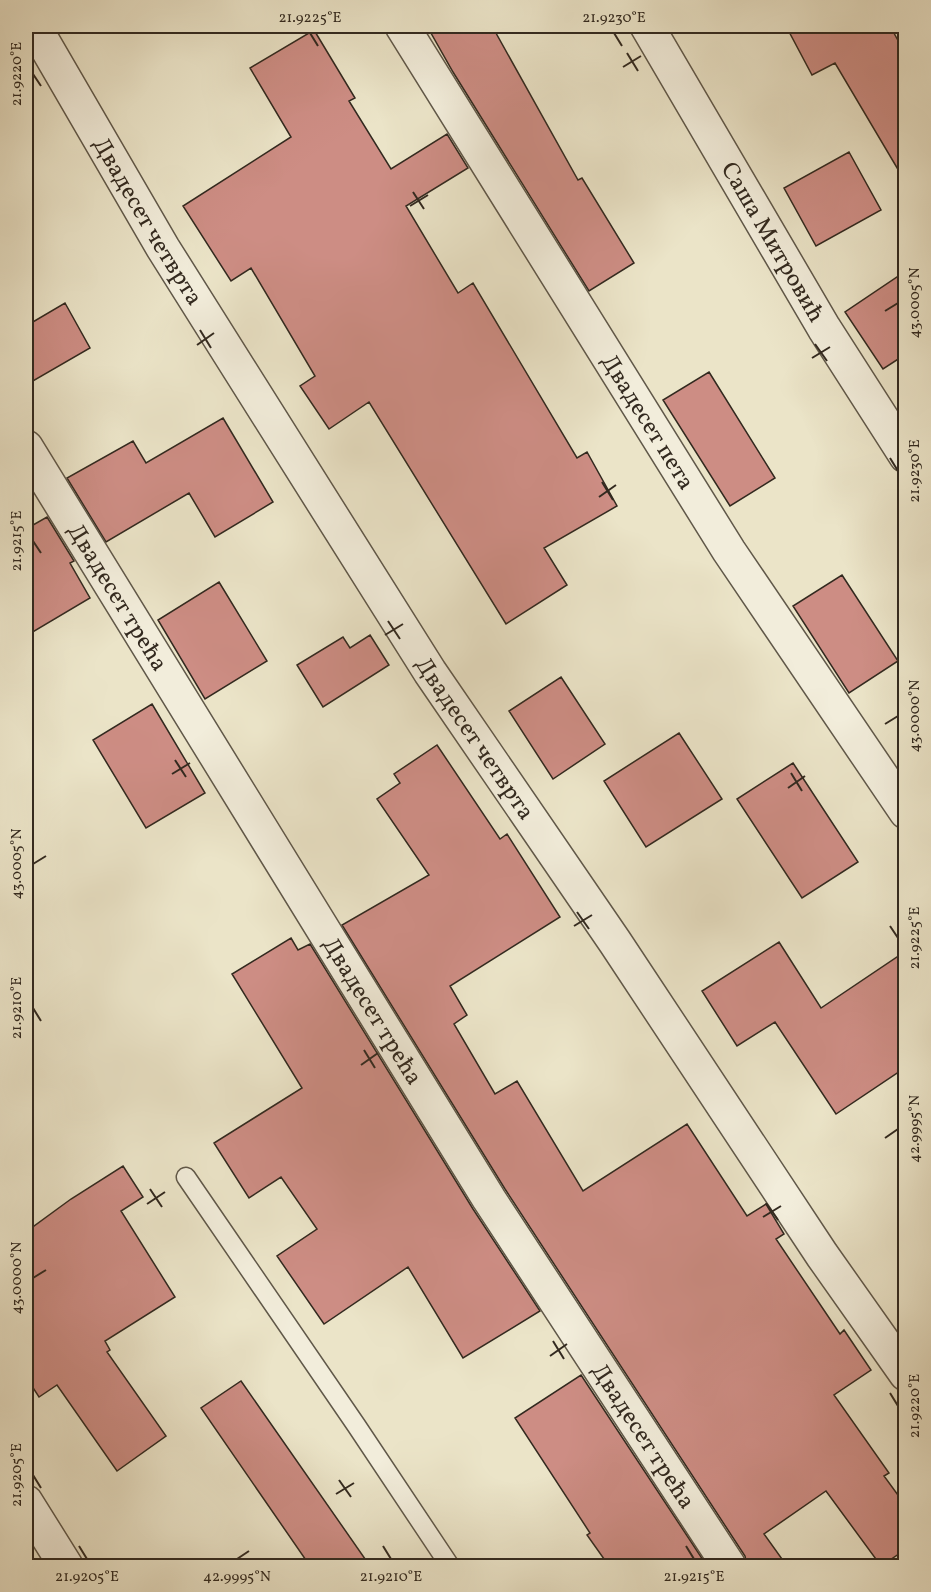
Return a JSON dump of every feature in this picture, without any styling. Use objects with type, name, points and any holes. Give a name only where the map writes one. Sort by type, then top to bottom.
[{"type":"street","name":"Двадесет четврта","points":[[34,26],[163,248],[430,672],[615,942],[822,1255],[906,1374]]},
{"type":"street","name":"Двадесет пета","points":[[402,26],[729,551],[906,812]]},
{"type":"street","name":"Саша Митровић","points":[[647,26],[824,328],[906,456]]},
{"type":"street","name":"Двадесет трећа","points":[[26,447],[489,1199],[729,1566]]},
{"type":"street","points":[[26,1502],[66,1566]]},
{"type":"lane","points":[[186,1177],[450,1566]]},
{"type":"building","points":[[427,26],[492,26],[578,180],[582,178],[634,263],[589,291],[453,72]]},
{"type":"building","points":[[786,26],[890,26],[906,55],[906,183],[835,63],[812,75]]},
{"type":"building","points":[[314,30],[355,98],[349,101],[391,169],[447,134],[468,168],[406,206],[458,293],[473,283],[577,458],[587,452],[617,506],[544,548],[567,585],[506,624],[369,402],[329,429],[300,386],[315,376],[251,268],[231,281],[183,206],[291,137],[250,68]]},
{"type":"building","points":[[849,152],[881,210],[816,246],[784,188]]},
{"type":"building","points":[[906,271],[906,354],[883,369],[845,312]]},
{"type":"building","points":[[65,303],[90,348],[26,385],[26,326]]},
{"type":"building","points":[[709,372],[775,478],[730,506],[663,400]]},
{"type":"building","points":[[223,418],[273,502],[215,537],[189,493],[106,542],[67,478],[133,441],[146,463]]},
{"type":"building","points":[[47,517],[74,561],[70,563],[90,598],[26,636],[26,529]]},
{"type":"building","points":[[842,575],[898,661],[849,693],[793,606]]},
{"type":"building","points":[[219,582],[267,661],[205,699],[158,620]]},
{"type":"building","points":[[370,635],[389,665],[323,707],[297,665],[343,637],[350,648]]},
{"type":"building","points":[[561,677],[605,744],[553,779],[509,711]]},
{"type":"building","points":[[152,704],[205,793],[146,828],[93,740]]},
{"type":"building","points":[[679,733],[722,799],[646,847],[604,781]]},
{"type":"building","points":[[437,745],[500,839],[507,834],[560,917],[450,986],[467,1015],[454,1024],[495,1094],[517,1081],[583,1191],[687,1124],[747,1216],[766,1204],[784,1234],[776,1239],[840,1334],[844,1330],[871,1370],[834,1395],[889,1473],[884,1476],[906,1506],[906,1549],[881,1566],[826,1491],[764,1534],[787,1566],[747,1566],[745,1556],[505,1189],[342,925],[429,875],[377,799],[400,783],[394,774]]},
{"type":"building","points":[[793,763],[858,862],[802,898],[737,799]]},
{"type":"building","points":[[291,938],[298,950],[310,944],[473,1209],[540,1311],[463,1358],[408,1267],[324,1324],[277,1256],[317,1229],[281,1177],[249,1198],[214,1143],[302,1088],[232,974]]},
{"type":"building","points":[[779,942],[821,1008],[906,951],[906,1067],[836,1114],[775,1022],[737,1046],[702,991]]},
{"type":"building","points":[[123,1166],[143,1197],[121,1211],[175,1297],[105,1341],[110,1350],[107,1352],[166,1436],[117,1471],[57,1385],[39,1397],[26,1377],[26,1232],[71,1199]]},
{"type":"building","points":[[581,1375],[707,1566],[609,1566],[587,1535],[590,1533],[515,1418]]},
{"type":"building","points":[[241,1381],[370,1566],[310,1566],[201,1408]]}]
